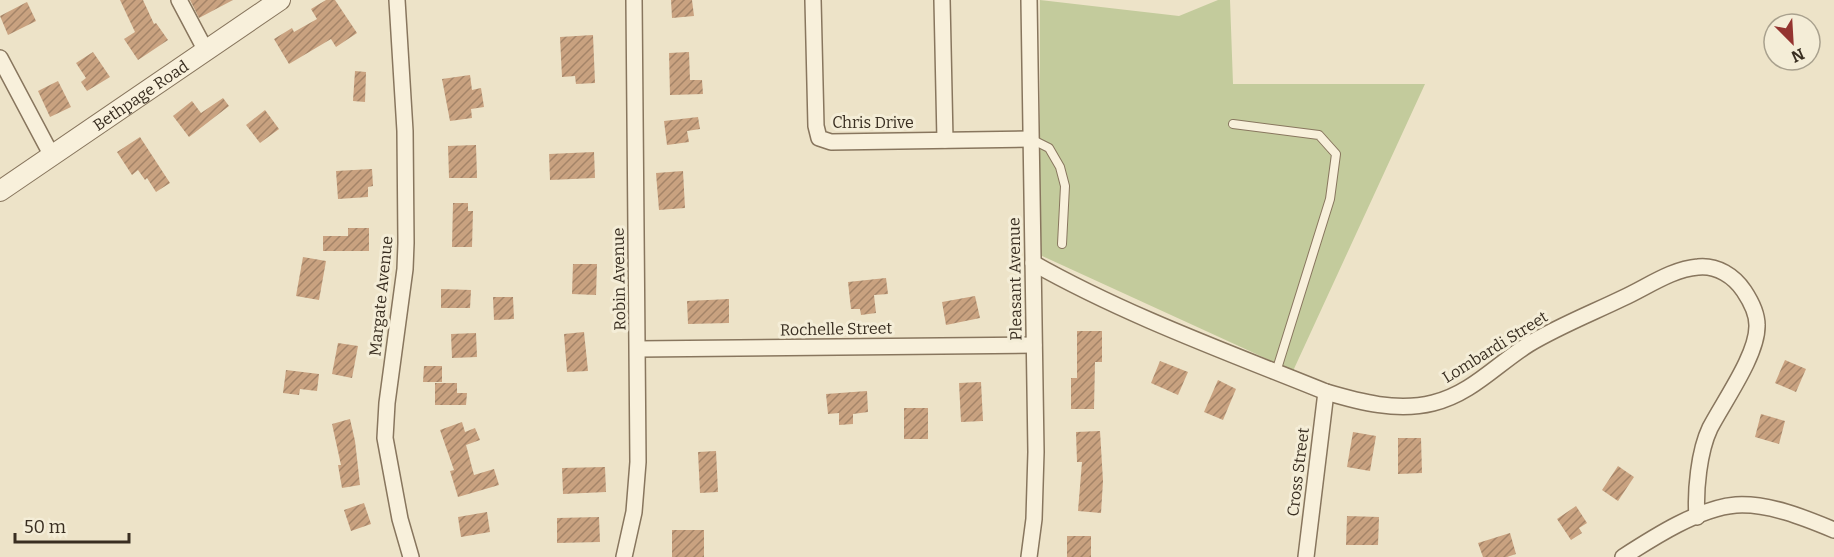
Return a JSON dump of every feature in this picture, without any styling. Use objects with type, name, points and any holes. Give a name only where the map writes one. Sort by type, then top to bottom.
[{"type":"street","points":[[179,0],[206,51]]},
{"type":"street","name":"Bethpage Road","points":[[0,192],[280,0]]},
{"type":"street","name":"Margate Avenue","points":[[397,0],[405,131],[406,243],[385,438],[400,519],[411,557]]},
{"type":"street","name":"Robin Avenue","points":[[624,557],[634,512],[638,462],[634,0]]},
{"type":"street","name":"Chris Drive","points":[[813,0],[816,126],[819,138],[831,142],[1030,139]]},
{"type":"street","points":[[942,0],[945,140]]},
{"type":"street","name":"Pleasant Avenue","points":[[1029,0],[1036,452],[1034,519],[1029,557]]},
{"type":"street","points":[[0,58],[52,156]]},
{"type":"street","name":"Lombardi Street","points":[[1033,262],[1068,283],[1148,320],[1326,392],[1351,399],[1404,407],[1432,403],[1468,389],[1528,345],[1558,328],[1670,275],[1696,267],[1720,270],[1740,284],[1751,304],[1757,324],[1756,336],[1747,361],[1709,430],[1696,495],[1697,517]]},
{"type":"street","name":"Rochelle Street","points":[[638,349],[1034,345]]},
{"type":"street","name":"Cross Street","points":[[1306,557],[1326,392]]},
{"type":"street","points":[[1623,557],[1710,510],[1736,505],[1761,507],[1811,520],[1834,530]]},
{"type":"lane","points":[[1233,124],[1319,135],[1336,154],[1330,199],[1276,372]]},
{"type":"lane","points":[[1030,139],[1049,148],[1060,167],[1065,186],[1062,244]]},
{"type":"green space","points":[[1040,0],[1179,16],[1218,0],[1230,0],[1233,84],[1425,84],[1293,371],[1040,255]]},
{"type":"building","points":[[120,0],[143,0],[154,24],[156,23],[168,40],[138,60],[124,39],[135,32]]},
{"type":"building","points":[[190,0],[233,0],[199,18]]},
{"type":"building","points":[[326,0],[335,0],[357,33],[336,47],[331,39],[289,64],[274,39],[292,28],[294,32],[317,19],[311,9]]},
{"type":"building","points":[[671,0],[692,0],[694,16],[672,18]]},
{"type":"building","points":[[27,2],[36,21],[8,35],[0,16]]},
{"type":"building","points":[[593,35],[595,83],[576,84],[575,76],[562,77],[560,37]]},
{"type":"building","points":[[93,52],[110,77],[87,91],[81,82],[86,78],[76,63]]},
{"type":"building","points":[[689,52],[690,80],[702,80],[703,94],[670,95],[669,53]]},
{"type":"building","points":[[355,71],[366,72],[365,102],[353,101]]},
{"type":"building","points":[[470,75],[472,90],[481,88],[484,107],[471,109],[472,118],[450,121],[442,79]]},
{"type":"building","points":[[58,81],[71,107],[50,117],[38,91]]},
{"type":"building","points":[[223,98],[229,106],[189,137],[173,116],[192,101],[201,113]]},
{"type":"building","points":[[265,110],[279,129],[260,143],[246,125]]},
{"type":"building","points":[[698,117],[700,129],[687,131],[689,142],[667,145],[664,121]]},
{"type":"building","points":[[140,137],[170,183],[156,192],[147,178],[145,180],[138,170],[132,175],[117,152]]},
{"type":"building","points":[[476,145],[477,178],[449,178],[448,146]]},
{"type":"building","points":[[594,152],[595,178],[550,180],[549,154]]},
{"type":"building","points":[[372,169],[373,186],[368,187],[368,197],[338,199],[336,171]]},
{"type":"building","points":[[683,171],[685,208],[659,210],[656,173]]},
{"type":"building","points":[[453,203],[468,203],[468,211],[473,211],[472,247],[452,247]]},
{"type":"building","points":[[348,228],[369,228],[369,251],[323,251],[323,236],[348,236]]},
{"type":"building","points":[[303,257],[326,261],[319,300],[296,296]]},
{"type":"building","points":[[573,264],[597,264],[596,295],[572,294]]},
{"type":"building","points":[[886,278],[888,294],[874,295],[876,313],[861,315],[860,309],[851,309],[848,282]]},
{"type":"building","points":[[441,289],[471,290],[470,308],[441,308]]},
{"type":"building","points":[[975,296],[980,318],[946,325],[942,302]]},
{"type":"building","points":[[493,297],[513,297],[514,319],[494,320]]},
{"type":"building","points":[[729,299],[729,323],[688,324],[687,301]]},
{"type":"building","points":[[1077,331],[1102,331],[1102,362],[1095,362],[1094,409],[1071,409],[1071,378],[1077,378]]},
{"type":"building","points":[[584,332],[588,371],[567,372],[564,334]]},
{"type":"building","points":[[476,333],[477,357],[452,358],[451,334]]},
{"type":"building","points":[[338,343],[358,346],[352,378],[332,374]]},
{"type":"building","points":[[1785,360],[1806,369],[1796,392],[1775,383]]},
{"type":"building","points":[[1160,361],[1188,372],[1178,395],[1151,383]]},
{"type":"building","points":[[424,366],[442,366],[442,382],[423,382]]},
{"type":"building","points":[[286,370],[319,374],[317,391],[300,389],[299,395],[283,393]]},
{"type":"building","points":[[1218,380],[1236,389],[1223,420],[1204,412]]},
{"type":"building","points":[[981,382],[983,421],[961,422],[959,383]]},
{"type":"building","points":[[435,383],[457,383],[457,393],[467,393],[466,405],[435,405]]},
{"type":"building","points":[[867,391],[868,412],[853,414],[853,424],[839,425],[839,413],[828,414],[826,394]]},
{"type":"building","points":[[904,408],[928,408],[928,439],[904,439]]},
{"type":"building","points":[[1761,414],[1785,421],[1779,444],[1755,437]]},
{"type":"building","points":[[350,419],[360,485],[342,488],[338,465],[341,465],[332,424]]},
{"type":"building","points":[[462,422],[465,432],[475,428],[480,440],[466,445],[474,475],[494,469],[499,485],[458,497],[450,471],[454,470],[440,430]]},
{"type":"building","points":[[1100,431],[1103,481],[1101,513],[1078,511],[1082,462],[1077,462],[1076,432]]},
{"type":"building","points":[[1353,432],[1376,436],[1370,471],[1347,467]]},
{"type":"building","points":[[1398,438],[1421,438],[1422,473],[1398,474]]},
{"type":"building","points":[[716,451],[718,492],[700,493],[698,452]]},
{"type":"building","points":[[1618,466],[1634,477],[1618,501],[1602,490]]},
{"type":"building","points":[[605,467],[606,492],[563,494],[562,468]]},
{"type":"building","points":[[364,503],[371,524],[351,531],[344,510]]},
{"type":"building","points":[[1576,506],[1587,523],[1579,528],[1582,533],[1571,540],[1557,519]]},
{"type":"building","points":[[487,512],[490,532],[461,537],[458,517]]},
{"type":"building","points":[[1347,516],[1379,517],[1378,545],[1346,545]]},
{"type":"building","points":[[599,517],[600,542],[557,543],[557,518]]},
{"type":"building","points":[[672,530],[704,530],[704,557],[672,557]]},
{"type":"building","points":[[1510,533],[1516,554],[1507,557],[1483,557],[1478,543]]},
{"type":"building","points":[[1067,536],[1091,536],[1091,557],[1067,557]]}]
